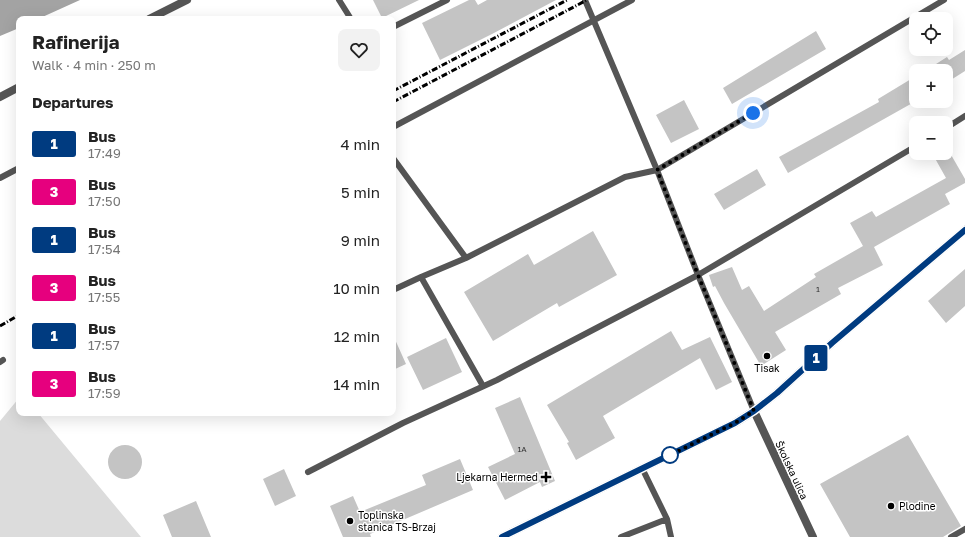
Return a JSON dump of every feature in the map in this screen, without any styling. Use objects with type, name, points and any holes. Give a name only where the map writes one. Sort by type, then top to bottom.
[{"type":"main road","points":[[502,537],[735,423],[754,411],[777,393],[832,343],[965,230]]},
{"type":"street","points":[[155,16],[187,0]]},
{"type":"street","points":[[0,97],[16,89]]},
{"type":"street","name":"Školska ulica","points":[[754,411],[813,537]]},
{"type":"lane","points":[[339,0],[349,16]]},
{"type":"lane","points":[[396,26],[447,0]]},
{"type":"lane","points":[[585,0],[657,170],[754,411]]},
{"type":"lane","points":[[396,125],[632,0]]},
{"type":"lane","points":[[396,289],[466,258],[625,176],[657,170],[944,0]]},
{"type":"lane","points":[[953,124],[965,116]]},
{"type":"lane","points":[[308,472],[403,423],[483,386],[698,275],[909,150]]},
{"type":"lane","points":[[396,162],[466,258]]},
{"type":"lane","points":[[0,178],[16,170]]},
{"type":"lane","points":[[421,277],[483,386]]},
{"type":"lane","points":[[642,468],[667,519],[671,537]]},
{"type":"lane","points":[[621,537],[667,519]]},
{"type":"lane","points":[[951,537],[965,529]]},
{"type":"shaded area","points":[[0,0],[80,0],[45,16],[16,16],[16,29],[0,36]]},
{"type":"shaded area","points":[[16,402],[16,416],[40,416],[141,537],[0,537],[0,421]]},
{"type":"building","points":[[373,0],[419,0],[386,16],[381,16]]},
{"type":"building","points":[[469,0],[475,0],[478,5],[487,0],[556,0],[440,60],[422,23]]},
{"type":"building","points":[[816,31],[826,49],[732,104],[723,88]]},
{"type":"building","points":[[965,50],[965,71],[953,79],[953,64],[936,64],[947,57],[949,60]]},
{"type":"building","points":[[909,80],[909,105],[788,173],[779,157],[879,102],[878,99]]},
{"type":"building","points":[[684,100],[699,129],[671,143],[656,115]]},
{"type":"building","points":[[953,158],[965,179],[965,183],[945,194],[950,204],[874,247],[883,265],[838,288],[841,294],[775,332],[786,350],[761,366],[715,286],[713,287],[709,275],[732,267],[742,290],[749,286],[764,311],[816,277],[814,274],[863,246],[850,223],[872,211],[876,217],[946,178],[936,160],[953,160]]},
{"type":"building","points":[[757,169],[766,185],[724,210],[714,194]]},
{"type":"building","points":[[593,231],[617,275],[559,307],[557,303],[493,341],[464,292],[528,254],[534,265]]},
{"type":"building","points":[[965,269],[965,306],[946,323],[928,301]]},
{"type":"building","points":[[671,331],[682,350],[710,337],[732,382],[716,390],[700,358],[603,416],[615,438],[576,460],[567,443],[569,442],[547,405]]},
{"type":"building","points":[[446,338],[462,372],[423,390],[407,357]]},
{"type":"building","points":[[396,342],[406,364],[396,369]]},
{"type":"building","points":[[520,397],[555,481],[542,487],[540,482],[505,500],[488,467],[515,454],[495,408]]},
{"type":"building","name":"Plodine","points":[[908,435],[961,526],[943,537],[850,537],[820,484]]},
{"type":"building","points":[[128,445],[137,450],[141,455],[141,469],[137,474],[132,478],[122,479],[118,478],[109,469],[108,459],[109,455],[118,446]]},
{"type":"building","points":[[460,459],[473,490],[370,534],[371,537],[343,537],[330,506],[353,496],[360,512],[426,485],[422,475]]},
{"type":"building","points":[[284,469],[296,496],[275,506],[263,479]]},
{"type":"building","points":[[196,501],[211,537],[172,537],[163,515]]},
{"type":"railway","points":[[396,89],[567,0]]},
{"type":"railway","points":[[396,100],[587,0]]},
{"type":"railway","points":[[0,326],[16,317]]},
{"type":"bus line","name":"1","points":[[502,537],[735,423],[754,411],[777,393],[832,343],[965,230]]},
{"type":"place","name":"Tisak","points":[[767,356]]},
{"type":"place","name":"Ljekarna Hermed","points":[[546,477]]},
{"type":"place","name":"Plodine","points":[[891,506]]},
{"type":"place","name":"Toplinska stanica TS-Brzaj","points":[[350,521]]},
{"type":"route","points":[[670,455],[668,456],[735,423],[754,411],[657,170],[753,113]]}]
